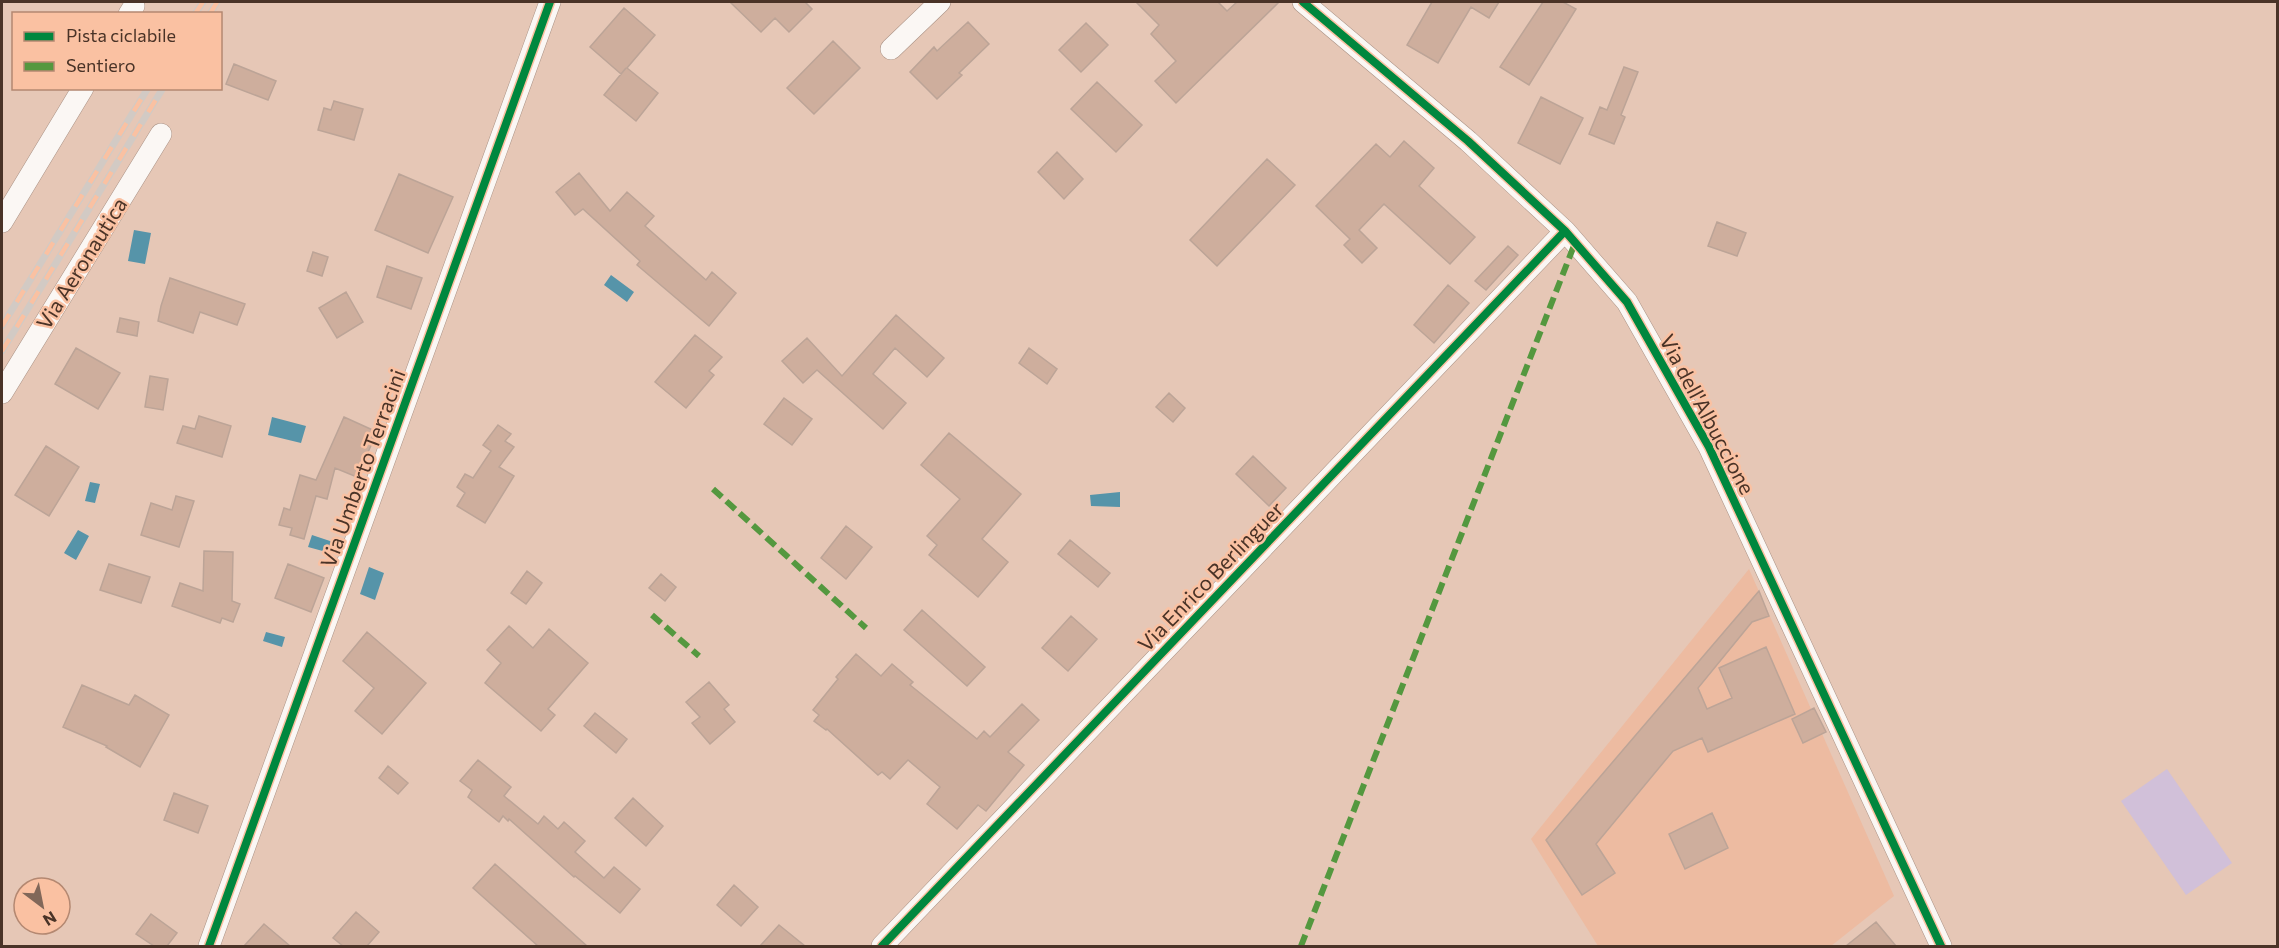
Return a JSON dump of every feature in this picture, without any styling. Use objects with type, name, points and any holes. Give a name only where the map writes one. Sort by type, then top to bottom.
[{"type":"street","name":"Via Umberto Terracini","points":[[209,946],[550,2]]},
{"type":"street","points":[[891,49],[940,2]]},
{"type":"street","name":"Via dell'Albuccione","points":[[1303,2],[1468,141],[1565,231],[1627,302],[1709,447],[1941,946]]},
{"type":"street","points":[[2,222],[82,90]]},
{"type":"street","name":"Via Aeronautica","points":[[2,393],[161,134]]},
{"type":"street","name":"Via Enrico Berlinguer","points":[[882,946],[1565,231]]},
{"type":"shaded area","points":[[1749,569],[1894,896],[1831,946],[1598,946],[1531,839]]},
{"type":"shaded area","points":[[2167,769],[2232,863],[2186,895],[2121,801]]},
{"type":"water","points":[[134,230],[151,233],[145,264],[128,261]]},
{"type":"water","points":[[611,275],[634,292],[627,302],[604,285]]},
{"type":"water","points":[[272,417],[306,426],[301,443],[268,435]]},
{"type":"water","points":[[90,482],[100,484],[95,503],[85,501]]},
{"type":"water","points":[[1120,492],[1120,507],[1091,506],[1090,495]]},
{"type":"water","points":[[78,530],[89,536],[76,560],[64,553]]},
{"type":"water","points":[[312,535],[333,542],[330,553],[308,547]]},
{"type":"water","points":[[369,567],[384,573],[375,600],[360,594]]},
{"type":"water","points":[[266,632],[285,637],[282,647],[263,641]]},
{"type":"building","points":[[730,2],[805,2],[812,9],[789,32],[775,18],[761,32]]},
{"type":"building","points":[[1136,2],[1218,2],[1227,11],[1237,2],[1279,2],[1176,103],[1155,81],[1176,61],[1151,34],[1159,25]]},
{"type":"building","points":[[1432,2],[1499,2],[1489,18],[1471,7],[1438,63],[1407,45]]},
{"type":"building","points":[[1543,2],[1563,2],[1576,9],[1529,85],[1500,67]]},
{"type":"building","points":[[624,8],[655,35],[627,68],[658,93],[636,121],[604,95],[626,68],[621,74],[590,47]]},
{"type":"building","points":[[968,22],[989,44],[959,73],[962,75],[937,99],[910,72],[934,47],[937,51]]},
{"type":"building","points":[[1086,23],[1108,45],[1081,72],[1059,50]]},
{"type":"building","points":[[833,41],[860,68],[814,114],[787,88]]},
{"type":"building","points":[[234,64],[276,81],[268,100],[226,84]]},
{"type":"building","points":[[1624,67],[1638,72],[1621,115],[1625,117],[1614,144],[1589,134],[1600,107],[1607,110]]},
{"type":"building","points":[[1097,82],[1142,125],[1116,152],[1071,109]]},
{"type":"building","points":[[1541,97],[1583,118],[1560,164],[1518,143]]},
{"type":"building","points":[[334,101],[363,109],[354,140],[318,130],[324,108],[331,110]]},
{"type":"building","points":[[1404,141],[1434,168],[1419,186],[1475,237],[1450,264],[1384,204],[1359,230],[1377,248],[1362,263],[1344,245],[1350,239],[1316,206],[1376,144],[1390,157]]},
{"type":"building","points":[[1057,152],[1083,179],[1064,199],[1038,172]]},
{"type":"building","points":[[1267,159],[1295,185],[1217,266],[1190,240]]},
{"type":"building","points":[[579,173],[610,211],[627,192],[654,216],[645,226],[706,280],[712,272],[736,293],[709,326],[637,265],[640,261],[583,209],[575,215],[556,192]]},
{"type":"building","points":[[399,174],[453,197],[428,253],[375,230]]},
{"type":"building","points":[[1717,222],[1746,233],[1737,256],[1708,246]]},
{"type":"building","points":[[1508,246],[1518,255],[1486,290],[1475,281]]},
{"type":"building","points":[[313,252],[328,257],[322,276],[307,271]]},
{"type":"building","points":[[387,266],[422,278],[411,309],[377,297]]},
{"type":"building","points":[[170,278],[245,304],[237,325],[200,312],[193,333],[158,321]]},
{"type":"building","points":[[1448,285],[1469,303],[1434,343],[1414,325]]},
{"type":"building","points":[[346,292],[363,322],[337,338],[319,308]]},
{"type":"building","points":[[896,315],[944,358],[927,377],[895,348],[873,374],[906,403],[883,429],[817,370],[803,383],[782,361],[807,338],[842,376]]},
{"type":"building","points":[[120,318],[139,322],[137,336],[117,332]]},
{"type":"building","points":[[695,335],[722,357],[709,371],[714,375],[686,408],[655,382]]},
{"type":"building","points":[[76,348],[120,373],[98,409],[55,384]]},
{"type":"building","points":[[1029,348],[1057,369],[1047,384],[1019,363]]},
{"type":"building","points":[[150,376],[168,379],[163,410],[145,407]]},
{"type":"building","points":[[1169,393],[1185,408],[1173,422],[1156,407]]},
{"type":"building","points":[[784,398],[812,419],[792,445],[764,424]]},
{"type":"building","points":[[199,416],[231,426],[222,457],[177,443],[183,426],[195,429]]},
{"type":"building","points":[[344,417],[377,432],[357,477],[335,468],[327,499],[316,496],[304,539],[290,535],[292,528],[279,525],[284,508],[290,510],[300,475],[316,480]]},
{"type":"building","points":[[498,425],[511,434],[505,441],[514,447],[499,467],[514,476],[485,523],[457,506],[465,493],[457,487],[465,474],[473,478],[491,451],[483,445]]},
{"type":"building","points":[[949,433],[1021,494],[982,539],[1008,562],[978,597],[929,555],[937,545],[927,536],[960,499],[921,465]]},
{"type":"building","points":[[46,446],[79,467],[49,516],[15,495]]},
{"type":"building","points":[[1253,456],[1286,488],[1269,506],[1236,474]]},
{"type":"building","points":[[176,496],[194,501],[179,547],[141,535],[151,503],[172,510]]},
{"type":"building","points":[[846,526],[872,547],[846,579],[821,558]]},
{"type":"building","points":[[1070,540],[1110,573],[1098,587],[1058,554]]},
{"type":"building","points":[[204,551],[233,552],[232,601],[240,604],[233,622],[222,618],[220,623],[172,606],[180,583],[203,591]]},
{"type":"building","points":[[109,564],[150,577],[141,603],[100,590]]},
{"type":"building","points":[[288,564],[324,578],[311,612],[275,598]]},
{"type":"building","points":[[527,571],[542,583],[526,604],[511,593]]},
{"type":"building","points":[[661,574],[676,587],[665,601],[649,588]]},
{"type":"building","points":[[1759,591],[1769,616],[1752,622],[1698,688],[1707,709],[1732,698],[1719,668],[1766,647],[1795,714],[1708,752],[1702,738],[1673,751],[1596,844],[1615,873],[1582,895],[1546,840]]},
{"type":"building","points":[[922,610],[985,667],[967,686],[904,630]]},
{"type":"building","points":[[1071,616],[1097,639],[1068,671],[1042,648]]},
{"type":"building","points":[[509,626],[533,648],[549,629],[588,663],[548,709],[555,715],[541,731],[485,683],[501,663],[487,650]]},
{"type":"building","points":[[367,632],[426,683],[382,734],[355,711],[374,688],[343,661]]},
{"type":"building","points":[[856,654],[881,676],[892,664],[913,682],[910,685],[977,739],[984,731],[990,737],[1022,704],[1039,720],[1008,752],[1024,765],[986,811],[978,805],[957,829],[927,804],[940,787],[908,760],[890,779],[882,772],[878,775],[827,729],[814,721],[819,715],[813,710],[838,679],[836,677]]},
{"type":"building","points":[[709,682],[729,705],[724,709],[735,722],[710,744],[692,723],[700,717],[686,702]]},
{"type":"building","points":[[82,685],[129,705],[135,695],[169,715],[140,767],[107,746],[63,727]]},
{"type":"building","points":[[1814,708],[1826,732],[1803,743],[1792,719]]},
{"type":"building","points":[[595,713],[627,739],[616,753],[584,726]]},
{"type":"building","points":[[478,760],[511,787],[504,796],[538,824],[544,816],[558,829],[564,822],[585,841],[575,852],[604,878],[614,867],[640,889],[620,913],[574,877],[509,819],[508,821],[503,816],[499,822],[468,797],[472,790],[460,781]]},
{"type":"building","points":[[388,766],[408,783],[398,794],[379,778]]},
{"type":"building","points":[[174,793],[208,806],[198,833],[164,820]]},
{"type":"building","points":[[633,798],[663,826],[646,846],[615,818]]},
{"type":"building","points":[[1712,813],[1728,848],[1685,869],[1669,834]]},
{"type":"building","points":[[495,864],[587,946],[538,946],[473,888]]},
{"type":"building","points":[[734,885],[758,907],[741,926],[717,905]]},
{"type":"building","points":[[356,912],[379,932],[367,946],[343,946],[333,938]]},
{"type":"building","points":[[151,914],[177,933],[167,946],[154,946],[136,934]]},
{"type":"building","points":[[1876,922],[1896,946],[1846,946]]},
{"type":"building","points":[[264,924],[290,946],[244,946]]},
{"type":"building","points":[[779,925],[805,946],[760,946]]},
{"type":"railway","points":[[196,12],[203,2]]},
{"type":"railway","points":[[211,12],[217,2]]},
{"type":"railway","points":[[2,326],[147,90]]},
{"type":"railway","points":[[2,351],[162,90]]},
{"type":"marked path","points":[[1301,946],[1575,243]]},
{"type":"marked path","points":[[713,489],[866,628]]},
{"type":"marked path","points":[[652,615],[699,656]]},
{"type":"cycle path","points":[[209,946],[550,2]]},
{"type":"cycle path","points":[[1303,2],[1468,141],[1565,231],[1627,302],[1709,447],[1941,946]]},
{"type":"cycle path","points":[[882,946],[1565,231]]}]
